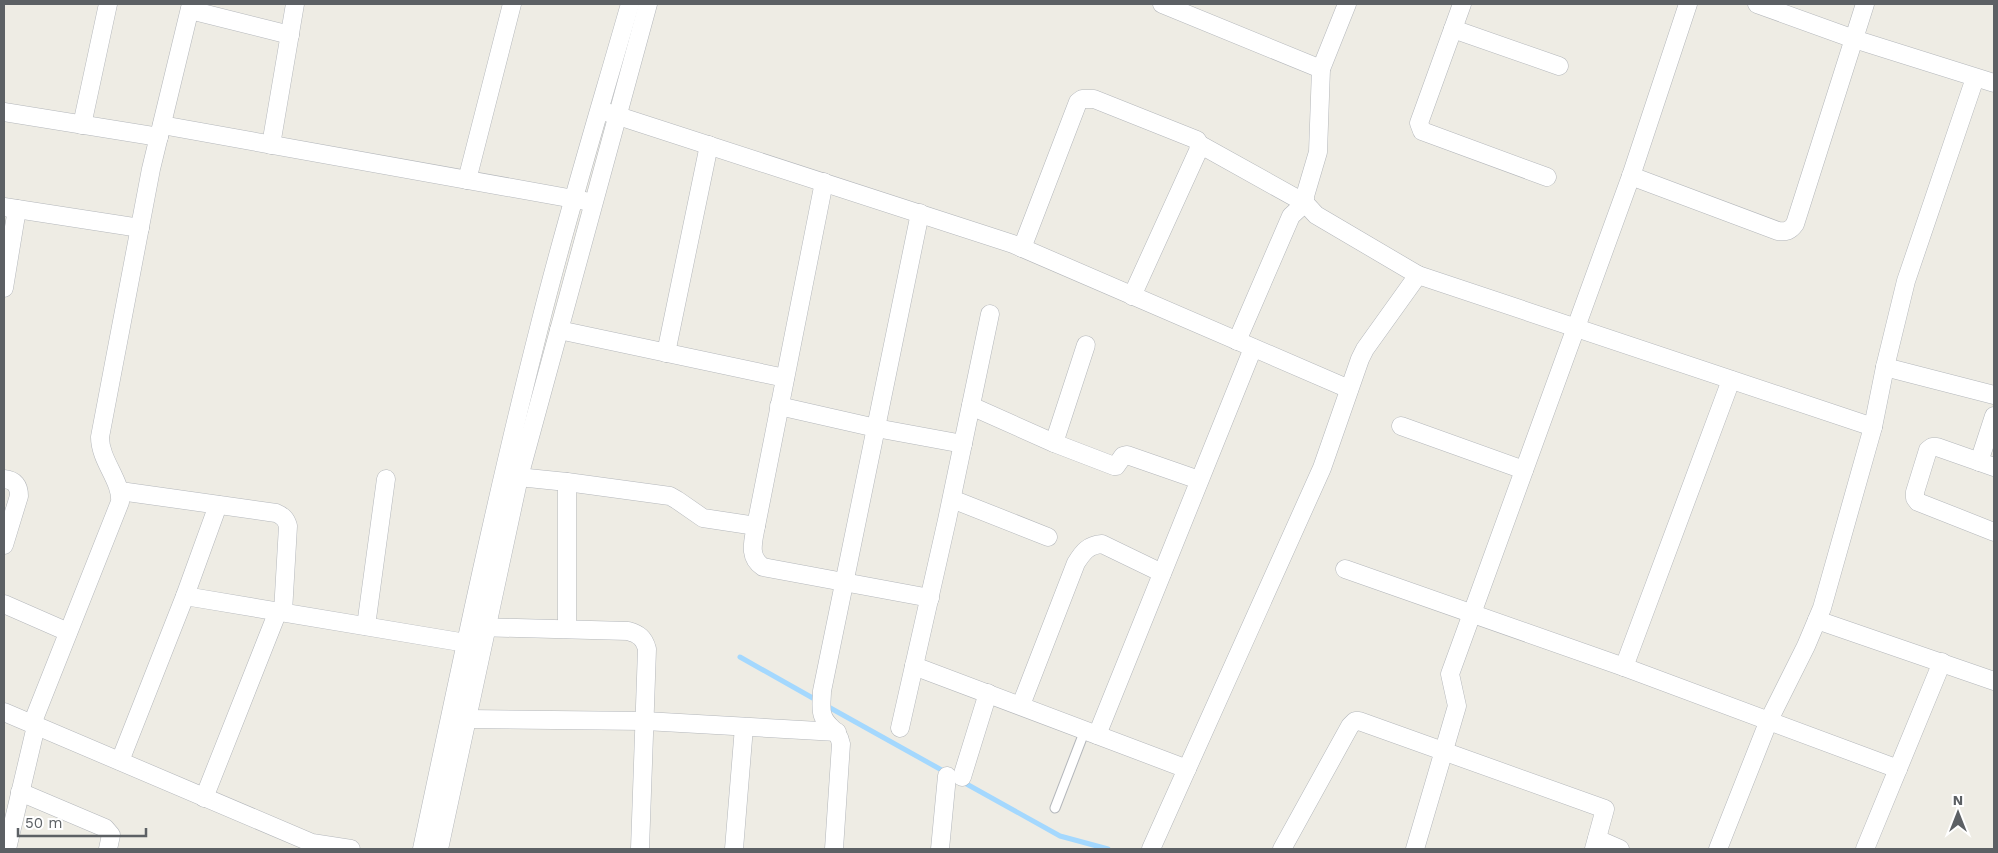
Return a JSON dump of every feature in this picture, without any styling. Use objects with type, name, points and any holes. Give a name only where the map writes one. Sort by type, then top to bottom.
[{"type":"street","points":[[82,125],[108,4]]},
{"type":"street","points":[[271,145],[295,4]]},
{"type":"street","points":[[467,180],[512,4]]},
{"type":"street","points":[[422,849],[511,477],[539,327],[630,4]]},
{"type":"street","points":[[511,477],[559,330],[648,4]]},
{"type":"street","points":[[1162,4],[1321,69]]},
{"type":"street","points":[[1306,203],[1306,196],[1318,152],[1321,69],[1347,4]]},
{"type":"street","points":[[1462,4],[1419,127],[1422,131],[1547,177]]},
{"type":"street","points":[[1415,849],[1457,706],[1450,674],[1474,613],[1631,176],[1688,4]]},
{"type":"street","points":[[1757,4],[1854,39],[1994,83]]},
{"type":"street","points":[[1631,176],[1778,231],[1791,230],[1795,224],[1865,4]]},
{"type":"street","points":[[7,849],[34,725],[121,496],[104,458],[100,437],[160,131],[190,7],[290,35]]},
{"type":"street","points":[[1453,29],[1559,66]]},
{"type":"street","points":[[1718,849],[1769,720],[1817,620],[1873,427],[1884,367],[1906,281],[1976,78]]},
{"type":"street","points":[[1022,248],[1078,102],[1082,99],[1094,98],[1197,140],[1199,144],[1306,203],[1316,215],[1418,275],[1873,427]]},
{"type":"street","points":[[600,110],[920,213],[1022,248],[1349,389]]},
{"type":"street","points":[[4,112],[82,125],[160,131],[271,145],[593,203]]},
{"type":"street","points":[[1132,296],[1198,151],[1199,144]]},
{"type":"street","points":[[666,353],[709,145]]},
{"type":"street","points":[[824,182],[756,526],[752,549],[753,556],[757,563],[763,567],[930,598]]},
{"type":"street","points":[[1091,732],[1162,573],[1199,480],[1291,216],[1306,203]]},
{"type":"street","points":[[4,288],[11,208],[140,228]]},
{"type":"street","points":[[834,849],[841,744],[837,732],[822,714],[822,691],[920,213]]},
{"type":"street","points":[[1151,849],[1322,468],[1365,349],[1418,275]]},
{"type":"street","points":[[900,728],[952,499],[990,314]]},
{"type":"street","points":[[559,330],[785,378]]},
{"type":"street","points":[[1054,443],[1086,345]]},
{"type":"street","points":[[1884,367],[1994,395]]},
{"type":"street","points":[[1624,667],[1731,380]]},
{"type":"street","points":[[779,406],[876,428],[963,444]]},
{"type":"street","points":[[971,406],[1054,443],[1114,466],[1123,456],[1127,455],[1199,480]]},
{"type":"street","points":[[1994,416],[1987,465],[1938,447],[1932,447],[1928,450],[1915,492],[1915,498],[1918,502],[1994,532]]},
{"type":"street","points":[[1401,426],[1524,470]]},
{"type":"street","points":[[511,477],[567,482],[670,496],[703,518],[756,526]]},
{"type":"street","points":[[4,479],[16,483],[19,488],[19,496],[4,545]]},
{"type":"street","points":[[366,626],[386,479]]},
{"type":"street","points":[[567,482],[567,629]]},
{"type":"street","points":[[120,491],[276,513],[286,520],[288,526],[280,612],[204,798]]},
{"type":"street","points":[[952,499],[1048,537]]},
{"type":"street","points":[[120,761],[185,596],[218,505]]},
{"type":"street","points":[[1021,705],[1076,564],[1084,550],[1092,545],[1102,544],[1162,573]]},
{"type":"street","points":[[1345,569],[1624,667],[1898,769]]},
{"type":"street","points":[[185,596],[366,626],[474,632],[567,629],[638,633],[644,640],[647,649],[640,849]]},
{"type":"street","points":[[4,604],[68,632]]},
{"type":"street","points":[[1817,620],[1994,681]]},
{"type":"street","points":[[439,849],[468,718],[474,632]]},
{"type":"street","points":[[1865,849],[1942,662]]},
{"type":"street","points":[[914,666],[1021,705],[1187,770]]},
{"type":"street","points":[[940,849],[955,777],[988,693]]},
{"type":"street","points":[[4,712],[312,843],[328,848],[348,849]]},
{"type":"street","points":[[468,718],[645,721],[837,732]]},
{"type":"street","points":[[1282,849],[1350,726],[1355,721],[1445,750],[1605,809],[1595,844],[1620,849]]},
{"type":"street","points":[[734,849],[744,727]]},
{"type":"street","points":[[20,792],[105,828],[110,835],[108,849]]},
{"type":"lane","points":[[1055,808],[1091,732]]},
{"type":"waterway","points":[[740,657],[818,701]]},
{"type":"waterway","points":[[825,705],[947,773]]},
{"type":"waterway","points":[[963,782],[1060,836],[1108,849]]}]
